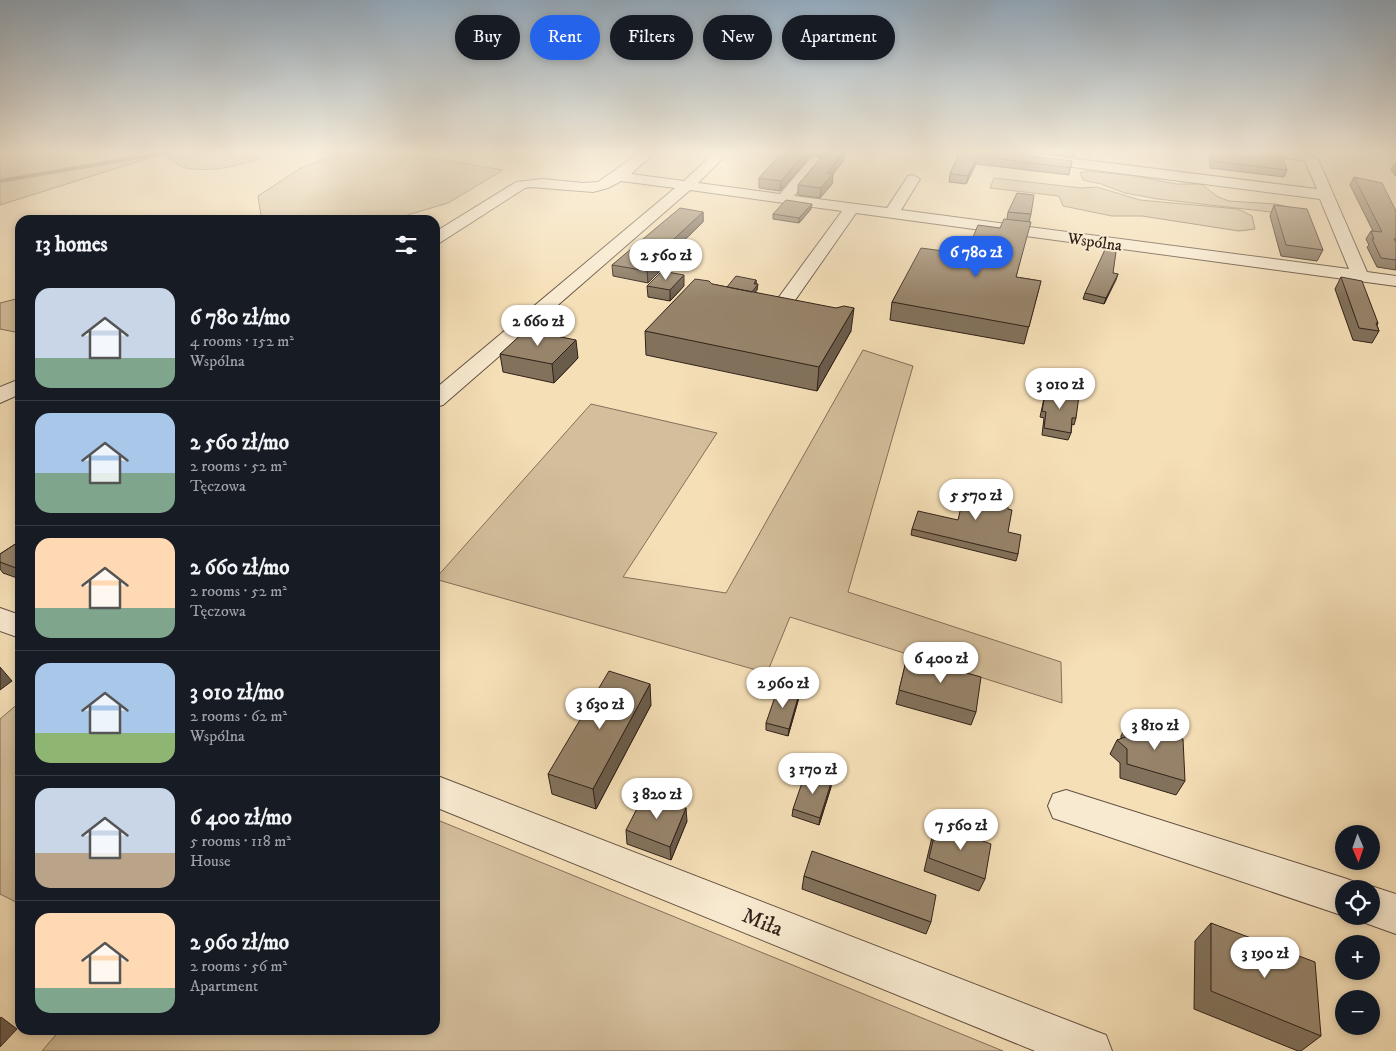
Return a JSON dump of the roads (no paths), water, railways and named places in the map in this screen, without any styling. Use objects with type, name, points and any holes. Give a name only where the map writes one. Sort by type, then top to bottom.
[{"type":"street","points":[[440,235],[497,200]]},
{"type":"street","points":[[440,396],[670,200]]},
{"type":"street","name":"Wspólna","points":[[798,200],[1396,281]]},
{"type":"street","points":[[891,213],[899,200]]},
{"type":"street","points":[[1330,200],[1361,276]]},
{"type":"street","points":[[779,311],[852,208]]},
{"type":"street","points":[[0,396],[15,388]]},
{"type":"street","points":[[0,619],[15,625]]},
{"type":"street","name":"Miła","points":[[440,793],[1090,1051]]},
{"type":"street","points":[[1066,806],[1335,894]]},
{"type":"street","points":[[1380,909],[1396,914]]}]
